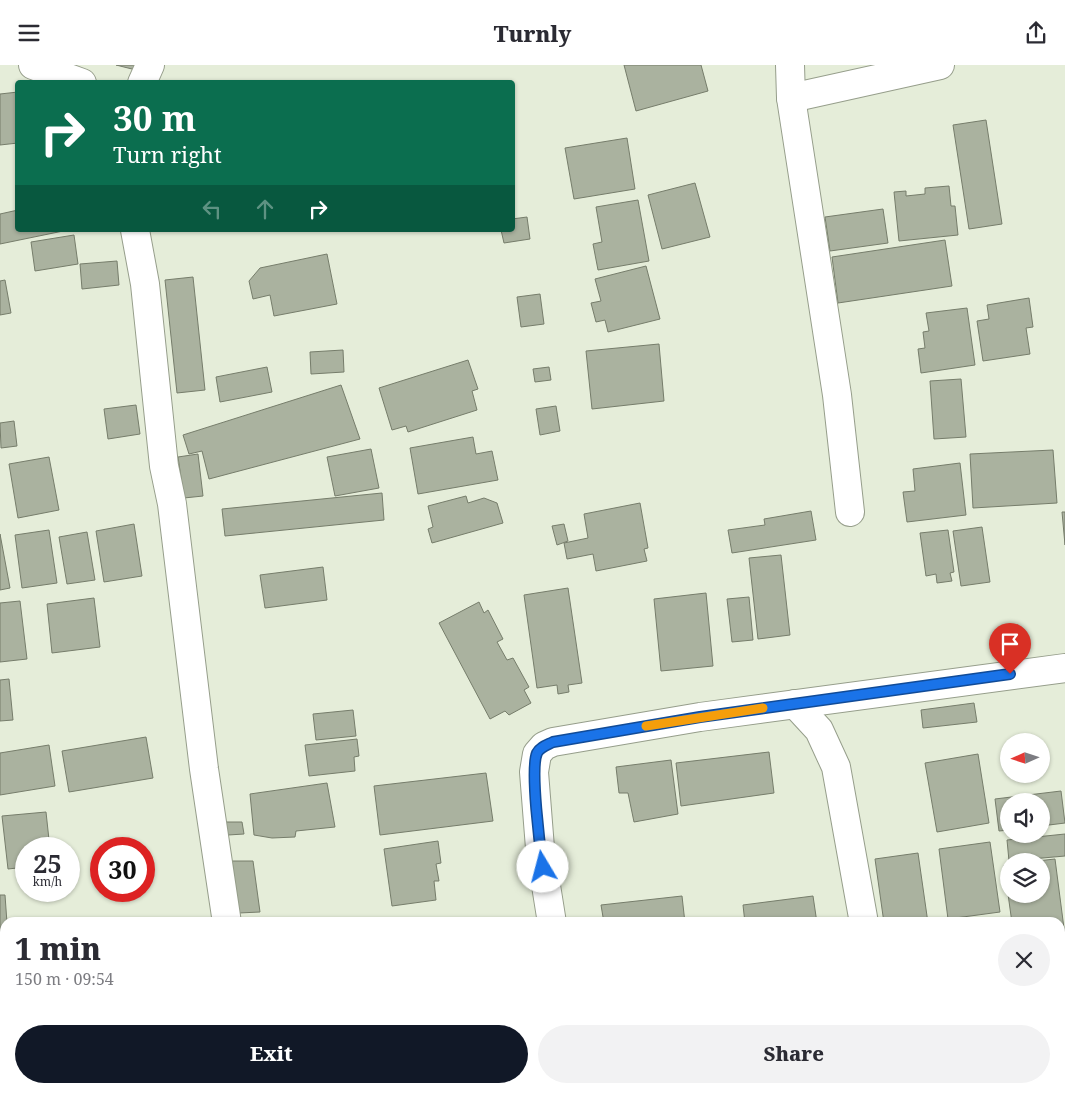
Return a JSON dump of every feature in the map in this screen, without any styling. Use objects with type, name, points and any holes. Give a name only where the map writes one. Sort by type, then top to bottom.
[{"type":"street","points":[[33,65],[74,80]]},
{"type":"street","points":[[143,80],[150,65]]},
{"type":"street","points":[[790,65],[791,98],[837,395],[850,512]]},
{"type":"street","points":[[791,98],[940,65]]},
{"type":"street","points":[[135,232],[145,285],[164,466],[172,504],[204,769],[226,917]]},
{"type":"street","points":[[551,917],[540,848],[534,772],[537,754],[544,746],[553,742],[690,718],[1065,668]]},
{"type":"street","points":[[795,704],[819,730],[836,767],[863,917]]},
{"type":"building","points":[[116,65],[145,65],[144,72]]},
{"type":"building","points":[[624,65],[701,65],[708,91],[636,111]]},
{"type":"building","points":[[15,92],[15,143],[0,145],[0,94]]},
{"type":"building","points":[[986,120],[1002,224],[969,229],[953,125]]},
{"type":"building","points":[[627,138],[635,189],[574,199],[565,148]]},
{"type":"building","points":[[695,183],[710,237],[662,249],[648,195]]},
{"type":"building","points":[[949,186],[951,206],[955,206],[958,235],[899,241],[894,192],[906,191],[906,196],[925,194],[925,188]]},
{"type":"building","points":[[638,200],[649,261],[598,270],[593,244],[602,242],[596,207]]},
{"type":"building","points":[[883,209],[888,243],[830,251],[825,217]]},
{"type":"building","points":[[15,211],[15,232],[58,232],[0,244],[0,214]]},
{"type":"building","points":[[527,217],[530,239],[504,243],[501,232],[515,232],[515,219]]},
{"type":"building","points":[[74,235],[78,264],[35,271],[31,242]]},
{"type":"building","points":[[945,240],[952,286],[838,303],[832,257]]},
{"type":"building","points":[[327,254],[337,304],[274,316],[270,295],[253,299],[249,281],[260,268]]},
{"type":"building","points":[[117,261],[119,285],[82,289],[80,264]]},
{"type":"building","points":[[646,266],[660,319],[608,332],[605,320],[596,322],[591,303],[601,301],[595,279]]},
{"type":"building","points":[[193,277],[205,390],[177,393],[165,280]]},
{"type":"building","points":[[5,280],[11,313],[0,315],[0,281]]},
{"type":"building","points":[[540,294],[544,324],[521,327],[517,297]]},
{"type":"building","points":[[1029,298],[1033,327],[1026,328],[1030,354],[983,361],[977,321],[989,319],[987,305]]},
{"type":"building","points":[[967,308],[975,365],[921,373],[918,349],[925,348],[923,332],[929,331],[926,313]]},
{"type":"building","points":[[659,344],[664,401],[592,409],[586,351]]},
{"type":"building","points":[[343,350],[344,372],[311,374],[310,352]]},
{"type":"building","points":[[468,360],[478,389],[472,391],[477,410],[408,432],[406,426],[392,430],[379,388]]},
{"type":"building","points":[[267,367],[272,392],[220,402],[216,377]]},
{"type":"building","points":[[549,367],[551,380],[535,382],[533,369]]},
{"type":"building","points":[[961,379],[966,437],[934,439],[930,381]]},
{"type":"building","points":[[341,385],[360,439],[209,479],[202,451],[189,454],[183,435]]},
{"type":"building","points":[[136,405],[140,434],[108,439],[104,409]]},
{"type":"building","points":[[556,406],[560,431],[540,435],[536,409]]},
{"type":"building","points":[[14,421],[17,446],[1,448],[0,423]]},
{"type":"building","points":[[473,437],[476,454],[492,451],[498,480],[418,494],[410,448]]},
{"type":"building","points":[[371,449],[379,488],[335,496],[327,457]]},
{"type":"building","points":[[1053,450],[1057,503],[973,508],[970,454]]},
{"type":"building","points":[[198,454],[203,496],[184,498],[178,457]]},
{"type":"building","points":[[49,457],[59,510],[18,518],[9,464]]},
{"type":"building","points":[[960,463],[966,515],[907,522],[903,492],[915,491],[913,469]]},
{"type":"building","points":[[382,493],[384,520],[225,536],[222,509]]},
{"type":"building","points":[[466,496],[468,503],[484,498],[497,503],[503,523],[432,543],[428,529],[433,527],[428,506]]},
{"type":"building","points":[[640,503],[648,548],[644,549],[647,561],[596,571],[593,554],[567,559],[564,543],[588,538],[584,514]]},
{"type":"building","points":[[811,511],[816,540],[732,553],[728,530],[765,525],[764,519]]},
{"type":"building","points":[[1062,512],[1065,512],[1065,545]]},
{"type":"building","points":[[134,524],[142,576],[104,582],[96,531]]},
{"type":"building","points":[[564,524],[568,541],[557,545],[552,526]]},
{"type":"building","points":[[982,527],[990,582],[961,586],[953,531]]},
{"type":"building","points":[[49,530],[57,583],[22,588],[15,535]]},
{"type":"building","points":[[948,530],[954,572],[950,573],[952,581],[937,583],[936,574],[926,576],[920,533]]},
{"type":"building","points":[[87,532],[95,580],[67,584],[59,537]]},
{"type":"building","points":[[0,534],[10,588],[0,590]]},
{"type":"building","points":[[781,555],[790,635],[758,639],[749,558]]},
{"type":"building","points":[[323,567],[327,600],[265,608],[260,575]]},
{"type":"building","points":[[568,588],[582,683],[568,685],[569,692],[558,694],[557,685],[537,688],[524,595]]},
{"type":"building","points":[[706,593],[713,666],[661,671],[654,599]]},
{"type":"building","points":[[749,597],[753,640],[732,642],[727,599]]},
{"type":"building","points":[[94,598],[100,647],[52,653],[47,604]]},
{"type":"building","points":[[20,601],[27,659],[0,662],[0,603]]},
{"type":"building","points":[[479,602],[484,613],[488,610],[503,639],[497,642],[507,660],[513,658],[529,687],[524,690],[531,703],[509,715],[505,711],[490,719],[439,623]]},
{"type":"building","points":[[9,679],[13,720],[0,721],[0,680]]},
{"type":"building","points":[[974,703],[977,722],[923,728],[921,710]]},
{"type":"building","points":[[353,710],[356,736],[316,740],[313,714]]},
{"type":"building","points":[[146,737],[153,778],[69,792],[62,751]]},
{"type":"building","points":[[357,739],[359,756],[354,757],[355,771],[309,776],[305,745]]},
{"type":"building","points":[[49,745],[55,786],[0,795],[0,753]]},
{"type":"building","points":[[769,752],[774,793],[681,806],[676,763]]},
{"type":"building","points":[[978,754],[989,823],[937,832],[925,763]]},
{"type":"building","points":[[671,760],[678,814],[634,822],[628,793],[619,793],[616,767]]},
{"type":"building","points":[[486,773],[493,821],[380,835],[374,786]]},
{"type":"building","points":[[327,783],[335,827],[296,831],[295,837],[272,838],[254,835],[250,794]]},
{"type":"building","points":[[1061,791],[1065,823],[1050,825],[1050,793],[1044,793]]},
{"type":"building","points":[[1000,798],[1000,831],[999,831],[995,799]]},
{"type":"building","points":[[46,812],[49,837],[15,837],[15,868],[8,869],[2,816]]},
{"type":"building","points":[[225,822],[242,822],[244,834],[228,835]]},
{"type":"building","points":[[1065,834],[1065,856],[1050,857],[1050,853],[1008,853],[1007,843],[1050,843],[1050,836]]},
{"type":"building","points":[[438,841],[441,863],[436,864],[439,881],[434,881],[436,900],[392,906],[384,849]]},
{"type":"building","points":[[990,842],[1000,912],[948,917],[939,849]]},
{"type":"building","points":[[918,853],[927,917],[883,917],[875,859]]},
{"type":"building","points":[[1055,859],[1063,917],[1011,917],[1009,903],[1050,903],[1050,860]]},
{"type":"building","points":[[232,861],[253,861],[260,912],[239,913]]},
{"type":"building","points":[[0,895],[5,895],[7,917],[0,917]]},
{"type":"building","points":[[682,896],[684,917],[603,917],[601,905]]},
{"type":"building","points":[[813,896],[816,917],[744,917],[743,905]]},
{"type":"slow traffic","points":[[646,726],[763,708]]},
{"type":"route","points":[[543,867],[534,772],[537,754],[544,746],[553,742],[700,717],[1010,674]]}]
